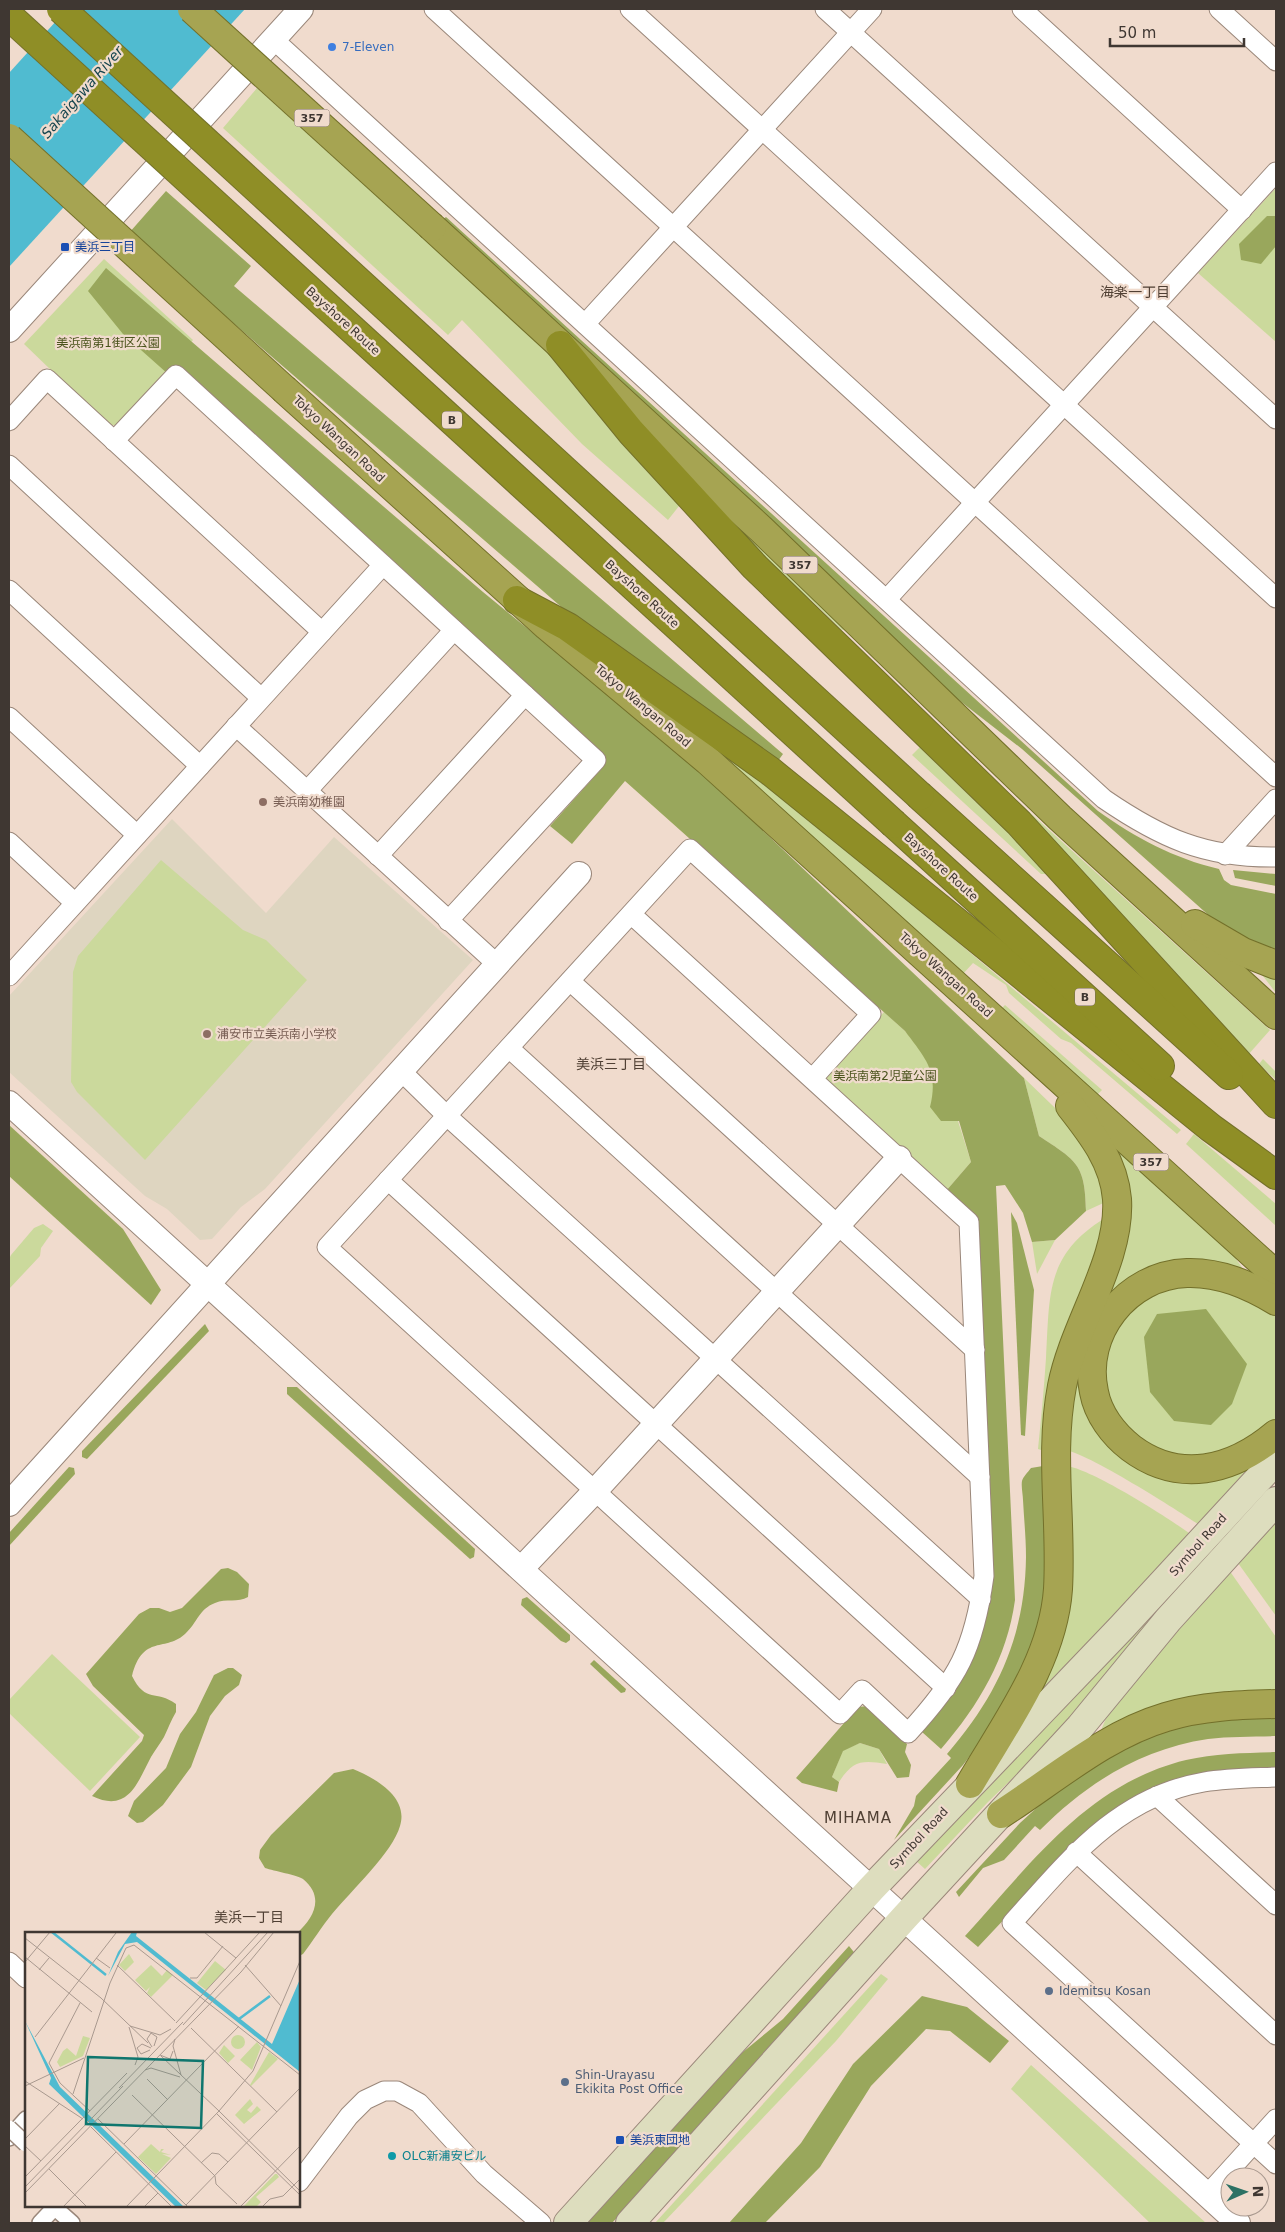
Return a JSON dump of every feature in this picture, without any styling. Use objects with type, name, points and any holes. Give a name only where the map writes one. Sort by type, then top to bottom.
[{"type":"highway","points":[[61,9],[920,796],[1276,1119]]},
{"type":"highway","name":"357","points":[[192,9],[825,589],[1053,811],[1276,1015]]},
{"type":"highway","name":"Bayshore Route","points":[[9,18],[1276,1171]]},
{"type":"highway","name":"Tokyo Wangan Road","points":[[9,138],[517,600],[708,761],[1276,1275]]},
{"type":"highway","points":[[560,345],[631,432],[755,567],[1019,823],[1276,1104]]},
{"type":"highway","points":[[517,600],[568,627],[770,771],[1211,1128],[1276,1175]]},
{"type":"highway","points":[[1161,910],[1206,929],[1243,952],[1276,966]]},
{"type":"highway","points":[[970,1784],[1034,1672],[1045,1647],[1053,1620],[1058,1590],[1055,1460],[1062,1386],[1077,1332],[1106,1264],[1114,1240],[1117,1219],[1114,1181],[1100,1148],[1027,1049]]},
{"type":"highway","points":[[1276,1301],[1240,1282],[1220,1277],[1187,1273],[1149,1282],[1131,1294],[1111,1314],[1101,1330],[1094,1351],[1094,1391],[1102,1415],[1118,1436],[1153,1462],[1180,1469],[1211,1467],[1248,1454],[1276,1434]]},
{"type":"highway","points":[[1001,1814],[1088,1755],[1143,1725],[1166,1717],[1215,1707],[1276,1704]]},
{"type":"main road","name":"Symbol Road","points":[[568,2223],[871,1889],[1185,1561],[1276,1460]]},
{"type":"main road","points":[[630,2223],[904,1918],[1080,1727],[1163,1627],[1276,1501]]},
{"type":"street","points":[[9,18],[18,9]]},
{"type":"street","points":[[9,330],[301,9]]},
{"type":"street","points":[[434,9],[1276,776]]},
{"type":"street","points":[[630,9],[1276,598]]},
{"type":"street","points":[[825,9],[1276,419]]},
{"type":"street","points":[[585,324],[872,9]]},
{"type":"street","points":[[1022,9],[1242,210]]},
{"type":"street","points":[[1219,9],[1276,61]]},
{"type":"street","points":[[273,39],[1104,799],[1130,817],[1169,838],[1225,855],[1276,857]]},
{"type":"street","points":[[887,599],[1276,172]]},
{"type":"street","points":[[114,441],[176,374],[596,760],[448,921]]},
{"type":"street","points":[[9,421],[47,380],[322,632]]},
{"type":"street","points":[[9,466],[262,698]]},
{"type":"street","points":[[10,972],[383,565]]},
{"type":"street","points":[[9,590],[200,766]]},
{"type":"street","points":[[307,791],[454,630]]},
{"type":"street","points":[[378,856],[525,695]]},
{"type":"street","points":[[9,717],[137,835]]},
{"type":"street","points":[[236,726],[498,965]]},
{"type":"street","points":[[1225,855],[1276,799]]},
{"type":"street","points":[[9,842],[75,903]]},
{"type":"street","points":[[631,914],[812,1079],[899,1158],[969,1222],[984,1576],[981,1599],[971,1639],[961,1663],[946,1688],[908,1733],[862,1690],[840,1714],[327,1247],[690,849],[871,1014],[812,1079]]},
{"type":"street","points":[[9,1504],[579,874]]},
{"type":"street","points":[[570,981],[974,1350]]},
{"type":"street","points":[[509,1048],[980,1477]]},
{"type":"street","points":[[401,1071],[447,1116],[717,1358],[981,1599]]},
{"type":"street","points":[[9,1103],[1238,2223]]},
{"type":"street","points":[[521,1569],[657,1424],[899,1158]]},
{"type":"street","points":[[388,1180],[946,1688]]},
{"type":"street","points":[[1276,1777],[1204,1782],[1156,1796],[1111,1821],[1076,1852],[1012,1923],[1276,2164]]},
{"type":"street","points":[[1156,1796],[1276,1905]]},
{"type":"street","points":[[1076,1852],[1276,2035]]},
{"type":"street","points":[[9,1962],[25,1977]]},
{"type":"street","points":[[300,2181],[349,2116],[365,2100],[384,2091],[397,2091],[419,2103],[484,2174],[541,2223]]},
{"type":"street","points":[[1207,2195],[1276,2119]]},
{"type":"street","points":[[9,2138],[25,2120]]},
{"type":"street","points":[[9,2128],[25,2143]]},
{"type":"street","points":[[40,2223],[54,2207]]},
{"type":"street","points":[[56,2207],[72,2223]]},
{"type":"shaded area","name":"浦安市立美浜南小学校","points":[[172,819],[266,913],[334,837],[473,960],[265,1189],[241,1207],[212,1239],[200,1240],[167,1209],[145,1196],[9,1072],[9,996]]},
{"type":"green space","points":[[257,88],[527,329],[683,501],[668,520],[582,444],[462,320],[448,335],[223,128]]},
{"type":"green space","points":[[1276,188],[1276,342],[1198,273]]},
{"type":"green space","points":[[166,191],[251,266],[234,286],[783,754],[775,765],[596,637],[129,233]]},
{"type":"green space","points":[[1267,216],[1276,216],[1276,246],[1261,264],[1241,260],[1239,244]]},
{"type":"green space","points":[[446,217],[1098,811],[1126,830],[1156,846],[1186,859],[1219,869],[1224,880],[1231,885],[1276,894],[1276,955],[1223,928],[1022,749],[960,701],[917,664],[442,220]]},
{"type":"green space","name":"美浜南第1街区公園","points":[[104,259],[193,340],[119,425],[108,425],[24,344]]},
{"type":"green space","points":[[106,268],[483,592],[699,770],[1024,1078],[1039,1136],[1070,1158],[1081,1173],[1084,1183],[1086,1211],[1055,1240],[1032,1242],[1023,1213],[1005,1185],[996,1186],[1015,1600],[1005,1642],[989,1680],[979,1698],[941,1749],[922,1732],[947,1700],[966,1668],[980,1633],[990,1594],[977,1219],[946,1191],[971,1162],[959,1121],[941,1121],[930,1107],[933,1084],[924,1057],[905,1031],[625,781],[572,844],[550,826],[603,767],[603,761],[123,334],[88,291]]},
{"type":"green space","points":[[718,504],[845,629],[842,630],[810,599],[787,583],[714,506]]},
{"type":"green space","points":[[665,711],[797,807],[1181,1130],[1177,1134],[1071,1043],[1061,1039],[1009,993],[1006,985],[973,963],[962,975]]},
{"type":"green space","points":[[920,747],[975,801],[999,820],[1048,871],[1045,874],[1041,874],[912,755]]},
{"type":"green space","points":[[974,762],[1270,1030],[1248,1055]]},
{"type":"green space","points":[[161,860],[243,930],[266,940],[307,980],[145,1160],[77,1092],[71,1082],[73,972],[78,956]]},
{"type":"green space","points":[[1233,870],[1276,874],[1276,886],[1235,878]]},
{"type":"green space","points":[[1256,967],[1276,973],[1276,993]]},
{"type":"green space","points":[[1005,1005],[1102,1090],[1095,1097],[999,1011]]},
{"type":"green space","name":"美浜南第2児童公園","points":[[884,1012],[905,1031],[944,1077],[971,1162],[946,1191],[828,1083],[825,1075]]},
{"type":"green space","points":[[1263,1059],[1276,1072],[1276,1080],[1259,1064]]},
{"type":"green space","points":[[1024,1078],[1079,1131],[1110,1200],[1086,1211],[1084,1183],[1081,1173],[1070,1158],[1039,1136]]},
{"type":"green space","points":[[9,1125],[123,1229],[161,1290],[151,1305],[9,1176]]},
{"type":"green space","points":[[1194,1134],[1276,1204],[1276,1226],[1186,1144]]},
{"type":"green space","points":[[1108,1135],[1225,1243],[1243,1269],[1242,1271],[1184,1263],[1085,1352],[1144,1467],[1265,1454],[1201,1526],[1111,1471],[1091,1460],[1064,1450],[1066,1410],[1098,1303]]},
{"type":"green space","points":[[1011,1212],[1017,1223],[1034,1290],[1025,1436],[1021,1435]]},
{"type":"green space","points":[[1110,1215],[1047,1445],[1041,1450],[1038,1449],[1049,1313],[1055,1276],[1062,1260],[1073,1244],[1089,1229]]},
{"type":"green space","points":[[43,1224],[53,1231],[41,1248],[40,1256],[9,1289],[9,1259],[11,1255],[34,1228]]},
{"type":"green space","points":[[1055,1240],[1037,1274],[1032,1242]]},
{"type":"green space","points":[[1224,1283],[1276,1309],[1276,1423],[1238,1448],[1194,1458],[1164,1454],[1133,1436],[1113,1412],[1103,1376],[1111,1333],[1152,1290]]},
{"type":"green space","points":[[1206,1309],[1247,1364],[1232,1404],[1211,1425],[1174,1421],[1150,1392],[1144,1337],[1157,1314]]},
{"type":"green space","points":[[205,1324],[209,1331],[87,1459],[82,1457],[82,1451]]},
{"type":"green space","points":[[287,1387],[297,1387],[475,1549],[474,1557],[470,1559],[287,1394]]},
{"type":"green space","points":[[1043,1466],[1051,1552],[1036,1645],[995,1723],[963,1765],[894,1840],[914,1806],[916,1796],[951,1758],[947,1754],[981,1709],[1005,1663],[1014,1638],[1024,1586],[1026,1550],[1022,1481],[1031,1468]]},
{"type":"green space","points":[[1065,1466],[1076,1468],[1110,1484],[1193,1536],[1031,1703]]},
{"type":"green space","points":[[69,1467],[74,1468],[75,1474],[9,1546],[9,1533]]},
{"type":"green space","points":[[1276,1520],[1276,1616],[1238,1563]]},
{"type":"green space","points":[[1192,1567],[1198,1573],[1073,1720],[988,1802],[925,1869],[915,1860]]},
{"type":"green space","points":[[228,1568],[237,1572],[249,1584],[248,1597],[240,1600],[223,1601],[210,1606],[202,1612],[186,1633],[178,1639],[149,1649],[142,1654],[137,1663],[132,1676],[137,1685],[147,1693],[163,1697],[176,1704],[176,1712],[136,1785],[124,1798],[115,1801],[92,1796],[142,1741],[144,1735],[93,1686],[86,1674],[139,1614],[150,1608],[159,1608],[170,1612],[182,1608],[221,1569]]},
{"type":"green space","points":[[1229,1570],[1276,1637],[1276,1695],[1097,1740],[1111,1706]]},
{"type":"green space","points":[[527,1597],[570,1635],[570,1640],[566,1643],[561,1641],[521,1605],[522,1599]]},
{"type":"green space","points":[[52,1654],[140,1737],[90,1791],[9,1713],[9,1700]]},
{"type":"green space","points":[[594,1660],[626,1689],[625,1692],[621,1693],[590,1664]]},
{"type":"green space","points":[[228,1668],[233,1668],[242,1675],[239,1685],[225,1696],[210,1716],[191,1767],[163,1805],[143,1822],[137,1823],[128,1816],[134,1801],[166,1768],[180,1734],[196,1712],[214,1675]]},
{"type":"green space","points":[[868,1706],[907,1744],[905,1752],[911,1765],[909,1777],[897,1778],[879,1749],[860,1743],[843,1751],[832,1777],[839,1782],[837,1792],[802,1783],[796,1778],[858,1707]]},
{"type":"green space","points":[[1276,1710],[1276,1736],[1216,1738],[1183,1744],[1160,1751],[1116,1771],[1077,1797],[1040,1830],[1035,1826],[1004,1860],[983,1868],[959,1897],[956,1892],[1020,1823],[1053,1793],[1152,1729]]},
{"type":"green space","points":[[860,1743],[879,1749],[887,1764],[859,1763],[849,1769],[839,1782],[832,1777],[843,1750]]},
{"type":"green space","points":[[1276,1752],[1276,1769],[1152,1789],[1129,1800],[1087,1831],[978,1947],[965,1936],[1037,1855],[1063,1830],[1119,1788],[1151,1772],[1186,1760],[1219,1755]]},
{"type":"green space","points":[[353,1769],[380,1783],[400,1806],[400,1826],[389,1848],[332,1914],[300,1956],[300,1932],[298,1932],[308,1921],[315,1907],[314,1893],[303,1879],[265,1868],[259,1858],[260,1850],[271,1835],[334,1773]]},
{"type":"green space","points":[[849,1946],[857,1956],[612,2223],[586,2223],[743,2052],[783,2019]]},
{"type":"green space","points":[[881,1974],[888,1979],[836,2041],[663,2223],[655,2223]]},
{"type":"green space","points":[[922,1996],[967,2007],[1009,2041],[990,2063],[950,2031],[926,2029],[871,2086],[820,2167],[765,2223],[729,2223],[801,2143],[853,2064]]},
{"type":"green space","points":[[1031,2065],[1206,2223],[1150,2223],[1011,2089]]},
{"type":"water","name":"Sakaigawa River","points":[[67,9],[245,9],[9,267],[9,73]]},
{"type":"place","name":"7-Eleven","points":[[332,47]]},
{"type":"place","name":"美浜三丁目","points":[[65,247]]},
{"type":"place","name":"美浜南幼稚園","points":[[263,802]]},
{"type":"place","name":"浦安市立美浜南小学校","points":[[207,1034]]},
{"type":"place","name":"Idemitsu Kosan","points":[[1049,1991]]},
{"type":"place","name":"Shin-Urayasu Ekikita Post Office","points":[[565,2082]]},
{"type":"place","name":"美浜東団地","points":[[620,2140]]},
{"type":"place","name":"OLC新浦安ビル","points":[[392,2156]]},
{"type":"district","name":"海楽一丁目","points":[[1135,292]]},
{"type":"district","name":"美浜三丁目","points":[[611,1064]]},
{"type":"district","name":"MIHAMA","points":[[858,1818]]},
{"type":"district","name":"美浜一丁目","points":[[249,1917]]}]
